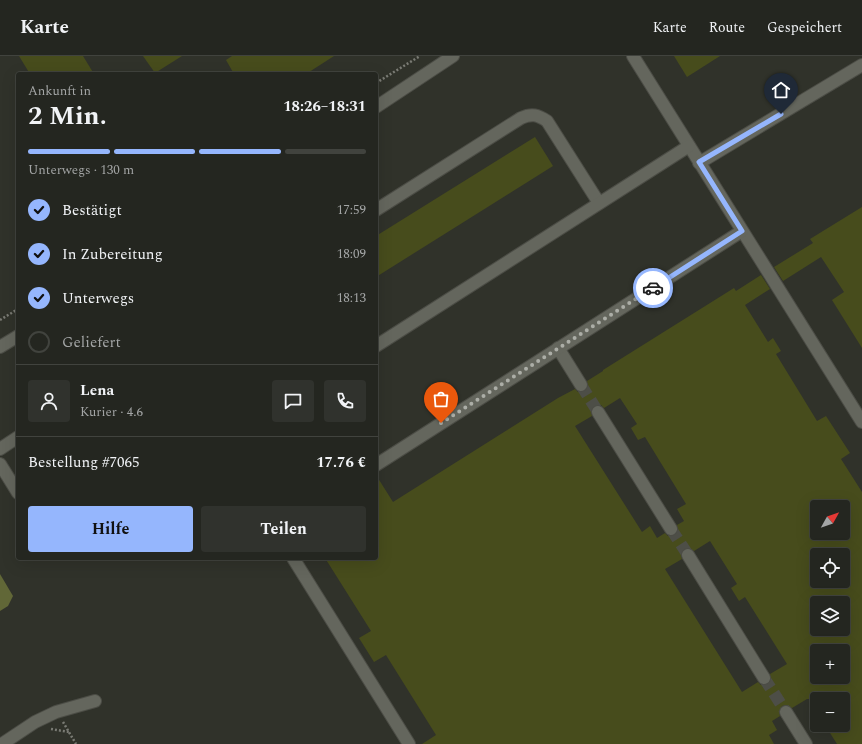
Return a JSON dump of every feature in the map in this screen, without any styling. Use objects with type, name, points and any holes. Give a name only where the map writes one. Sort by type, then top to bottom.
[{"type":"street","points":[[378,106],[454,56]]},
{"type":"street","points":[[633,56],[862,422]]},
{"type":"street","points":[[699,162],[862,65]]},
{"type":"street","points":[[378,209],[530,114],[539,116],[548,121],[599,203]]},
{"type":"street","points":[[378,345],[689,146]]},
{"type":"street","points":[[378,463],[742,231]]},
{"type":"street","points":[[0,347],[16,337]]},
{"type":"street","points":[[558,348],[581,385]]},
{"type":"street","points":[[598,412],[671,529]]},
{"type":"street","points":[[0,449],[16,438]]},
{"type":"street","points":[[0,464],[16,490]]},
{"type":"street","points":[[688,555],[764,678]]},
{"type":"street","points":[[294,560],[409,744]]},
{"type":"street","points":[[2,744],[35,722],[56,712],[95,700]]},
{"type":"street","points":[[786,712],[806,744]]},
{"type":"path","points":[[378,82],[420,56]]},
{"type":"path","points":[[0,320],[16,310]]},
{"type":"path","points":[[56,712],[76,744]]},
{"type":"green space","points":[[0,574],[13,596],[8,606],[0,611]]},
{"type":"building","points":[[19,56],[83,56],[93,72],[29,72]]},
{"type":"building","points":[[143,56],[182,56],[157,72],[154,72]]},
{"type":"building","points":[[232,56],[334,56],[309,72],[233,72],[226,60]]},
{"type":"building","points":[[674,56],[720,56],[687,77]]},
{"type":"building","points":[[535,137],[553,166],[378,276],[378,235]]},
{"type":"building","points":[[862,207],[862,348],[832,300],[844,292],[821,257],[783,281],[774,267],[813,243],[810,239]]},
{"type":"building","points":[[761,275],[770,289],[745,305],[768,342],[773,338],[781,351],[776,354],[817,421],[826,416],[850,453],[841,459],[862,492],[862,744],[837,744],[829,732],[850,732],[850,692],[810,692],[810,699],[807,699],[792,708],[786,705],[782,706],[779,712],[780,716],[772,721],[777,730],[769,735],[774,744],[422,744],[436,735],[386,655],[374,662],[359,638],[371,631],[326,560],[378,560],[378,478],[393,502],[558,398],[575,389],[578,392],[585,392],[588,388],[587,381],[734,288],[736,291]],"holes":[[[620,398],[637,424],[631,428],[638,440],[645,437],[686,504],[677,509],[684,521],[677,525],[678,532],[675,536],[668,536],[665,533],[657,538],[650,526],[642,532],[575,426],[592,416],[591,409],[594,405],[601,405],[604,408]],[[710,541],[737,584],[731,588],[739,601],[745,597],[787,664],[770,674],[771,681],[768,685],[761,685],[758,682],[742,692],[665,569],[682,559],[681,555],[684,549],[688,548],[694,551]]]},
{"type":"tunnel","points":[[581,385],[598,412]]},
{"type":"tunnel","points":[[671,529],[688,555]]},
{"type":"tunnel","points":[[764,678],[786,712]]},
{"type":"way so far","points":[[441,423],[653,288]]},
{"type":"route","points":[[653,288],[742,231],[699,162],[781,114]]}]
